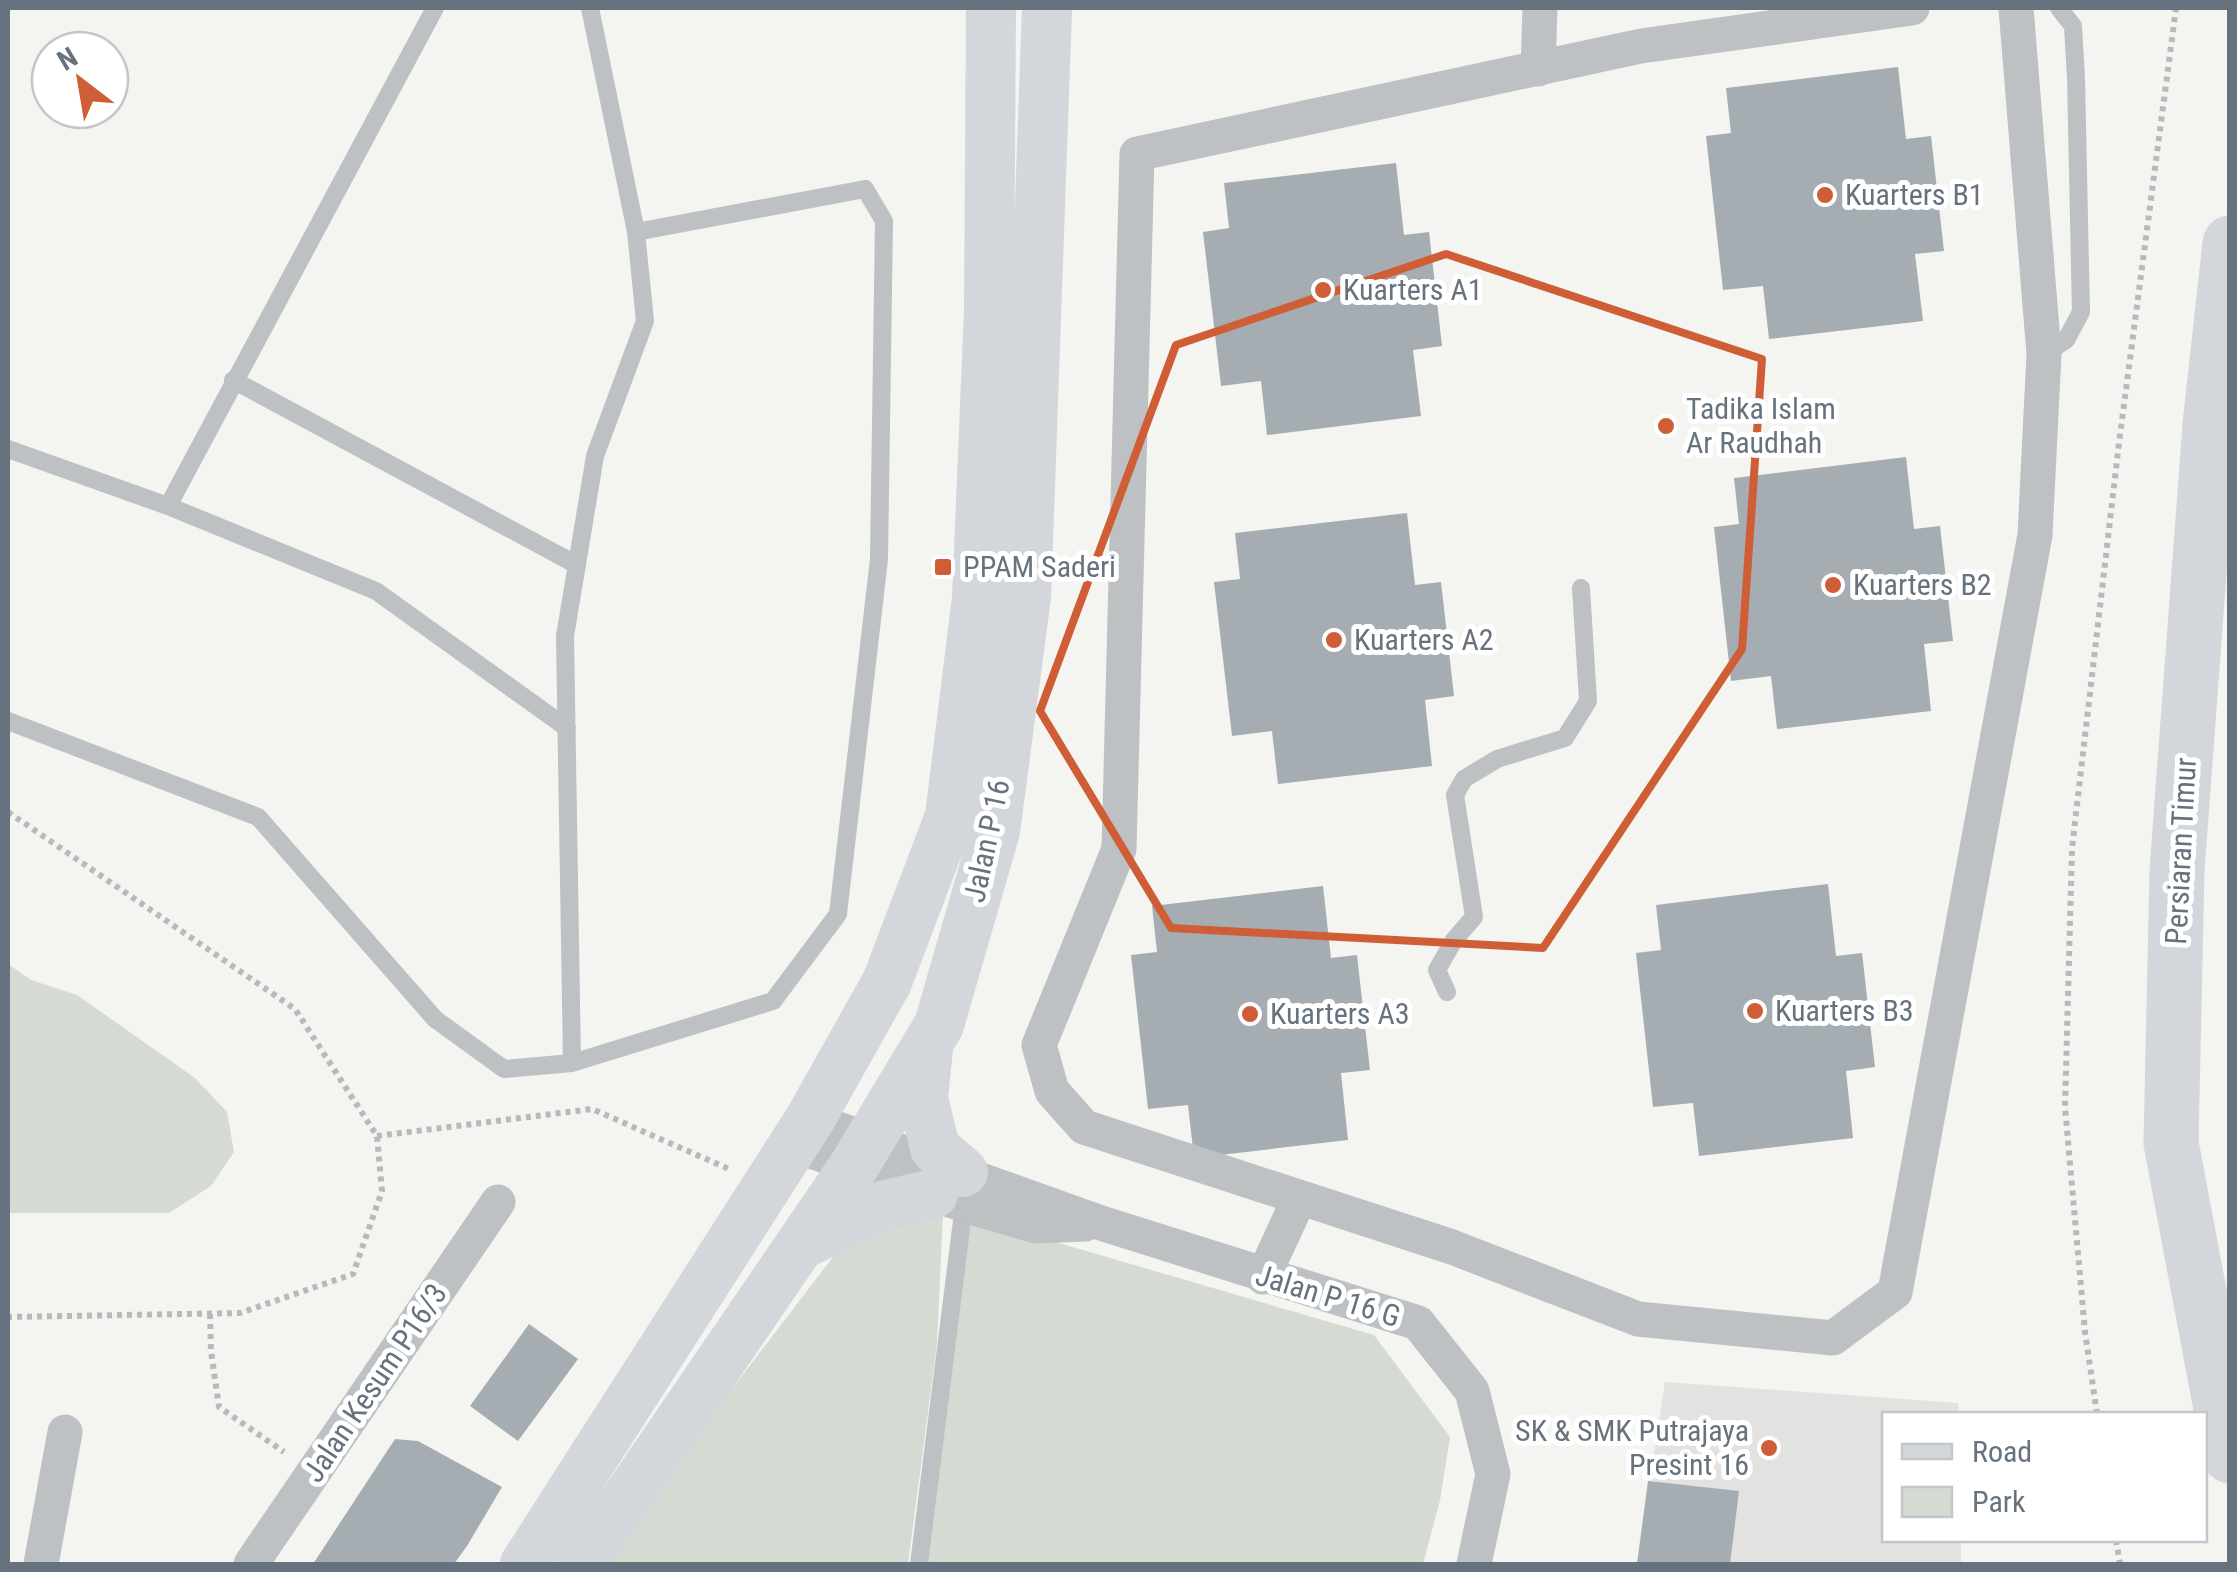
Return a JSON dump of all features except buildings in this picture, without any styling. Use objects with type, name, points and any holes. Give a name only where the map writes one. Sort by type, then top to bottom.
[{"type":"main road","name":"Persiaran Timur","points":[[2229,1456],[2172,1143],[2177,870],[2210,425],[2230,243]]},
{"type":"street","points":[[966,8],[990,29]]},
{"type":"street","points":[[1538,70],[1540,8]]},
{"type":"street","points":[[1912,8],[1641,46],[1137,154],[1120,849],[1040,1045],[1052,1091],[1084,1127],[1452,1247],[1638,1319],[1833,1338],[1895,1292],[2035,535],[2044,354],[2016,8]]},
{"type":"street","name":"Jalan P 16","points":[[582,1564],[862,1154],[939,1025],[995,831],[1026,598],[1052,15]]},
{"type":"street","name":"Jalan P 16","points":[[525,1564],[790,1150],[888,982],[950,816],[976,598],[989,310],[990,29]]},
{"type":"street","points":[[799,1246],[877,1207],[953,1190],[936,1148],[923,1098],[928,1044]]},
{"type":"street","name":"Jalan P 16 G","points":[[790,1150],[862,1154],[953,1190],[1101,1223],[1418,1324],[1472,1391],[1493,1474],[1474,1564]]},
{"type":"street","points":[[1262,1276],[1299,1198]]},
{"type":"street","name":"Jalan Kesum P16/3","points":[[251,1564],[498,1202]]},
{"type":"street","points":[[41,1564],[65,1432]]},
{"type":"lane","points":[[168,506],[232,380],[435,8]]},
{"type":"lane","points":[[572,1063],[565,636],[595,456],[646,321],[636,232],[590,8]]},
{"type":"lane","points":[[2044,354],[2066,340],[2080,312],[2073,26],[2060,8]]},
{"type":"lane","points":[[8,721],[258,817],[435,1018],[504,1068],[572,1063],[773,1000],[838,914],[879,559],[884,221],[864,189],[636,232]]},
{"type":"lane","points":[[232,380],[577,565]]},
{"type":"lane","points":[[8,449],[168,506],[376,591],[567,728]]},
{"type":"lane","points":[[1447,992],[1437,970],[1454,940],[1474,917],[1455,794],[1464,779],[1497,759],[1565,738],[1588,702],[1580,588]]},
{"type":"lane","points":[[919,1564],[953,1190]]},
{"type":"path","points":[[2097,1412],[2085,1332],[2065,1107],[2072,848],[2119,443],[2176,8]]},
{"type":"path","points":[[8,812],[295,1009],[377,1136],[382,1191],[353,1274],[240,1313],[8,1317]]},
{"type":"path","points":[[377,1136],[592,1109],[790,1150]]},
{"type":"path","points":[[210,1314],[218,1407],[314,1472]]},
{"type":"highlighted area","points":[[1446,254],[1762,359],[1742,649],[1543,948],[1171,928],[1040,711],[1176,345]]},
{"type":"shaded area","name":"SK & SMK Putrajaya Presint 16","points":[[1665,1382],[1958,1403],[1959,1412],[1882,1412],[1882,1542],[1961,1542],[1961,1564],[1637,1564]]},
{"type":"green space","points":[[8,964],[31,980],[77,995],[195,1078],[227,1112],[234,1152],[211,1186],[169,1213],[8,1213]]},
{"type":"green space","points":[[943,1213],[937,1343],[908,1564],[598,1564],[849,1236]]},
{"type":"green space","points":[[963,1215],[1374,1335],[1450,1437],[1440,1500],[1423,1564],[928,1564],[955,1339]]},
{"type":"place","name":"Kuarters B1","points":[[1825,195]]},
{"type":"place","name":"Kuarters A1","points":[[1323,290]]},
{"type":"place","name":"Tadika Islam Ar Raudhah","points":[[1666,426]]},
{"type":"place","name":"PPAM Saderi","points":[[943,567]]},
{"type":"place","name":"Kuarters B2","points":[[1833,585]]},
{"type":"place","name":"Kuarters A2","points":[[1334,640]]},
{"type":"place","name":"Kuarters B3","points":[[1755,1011]]},
{"type":"place","name":"Kuarters A3","points":[[1250,1014]]},
{"type":"place","name":"SK & SMK Putrajaya Presint 16","points":[[1769,1448]]}]
